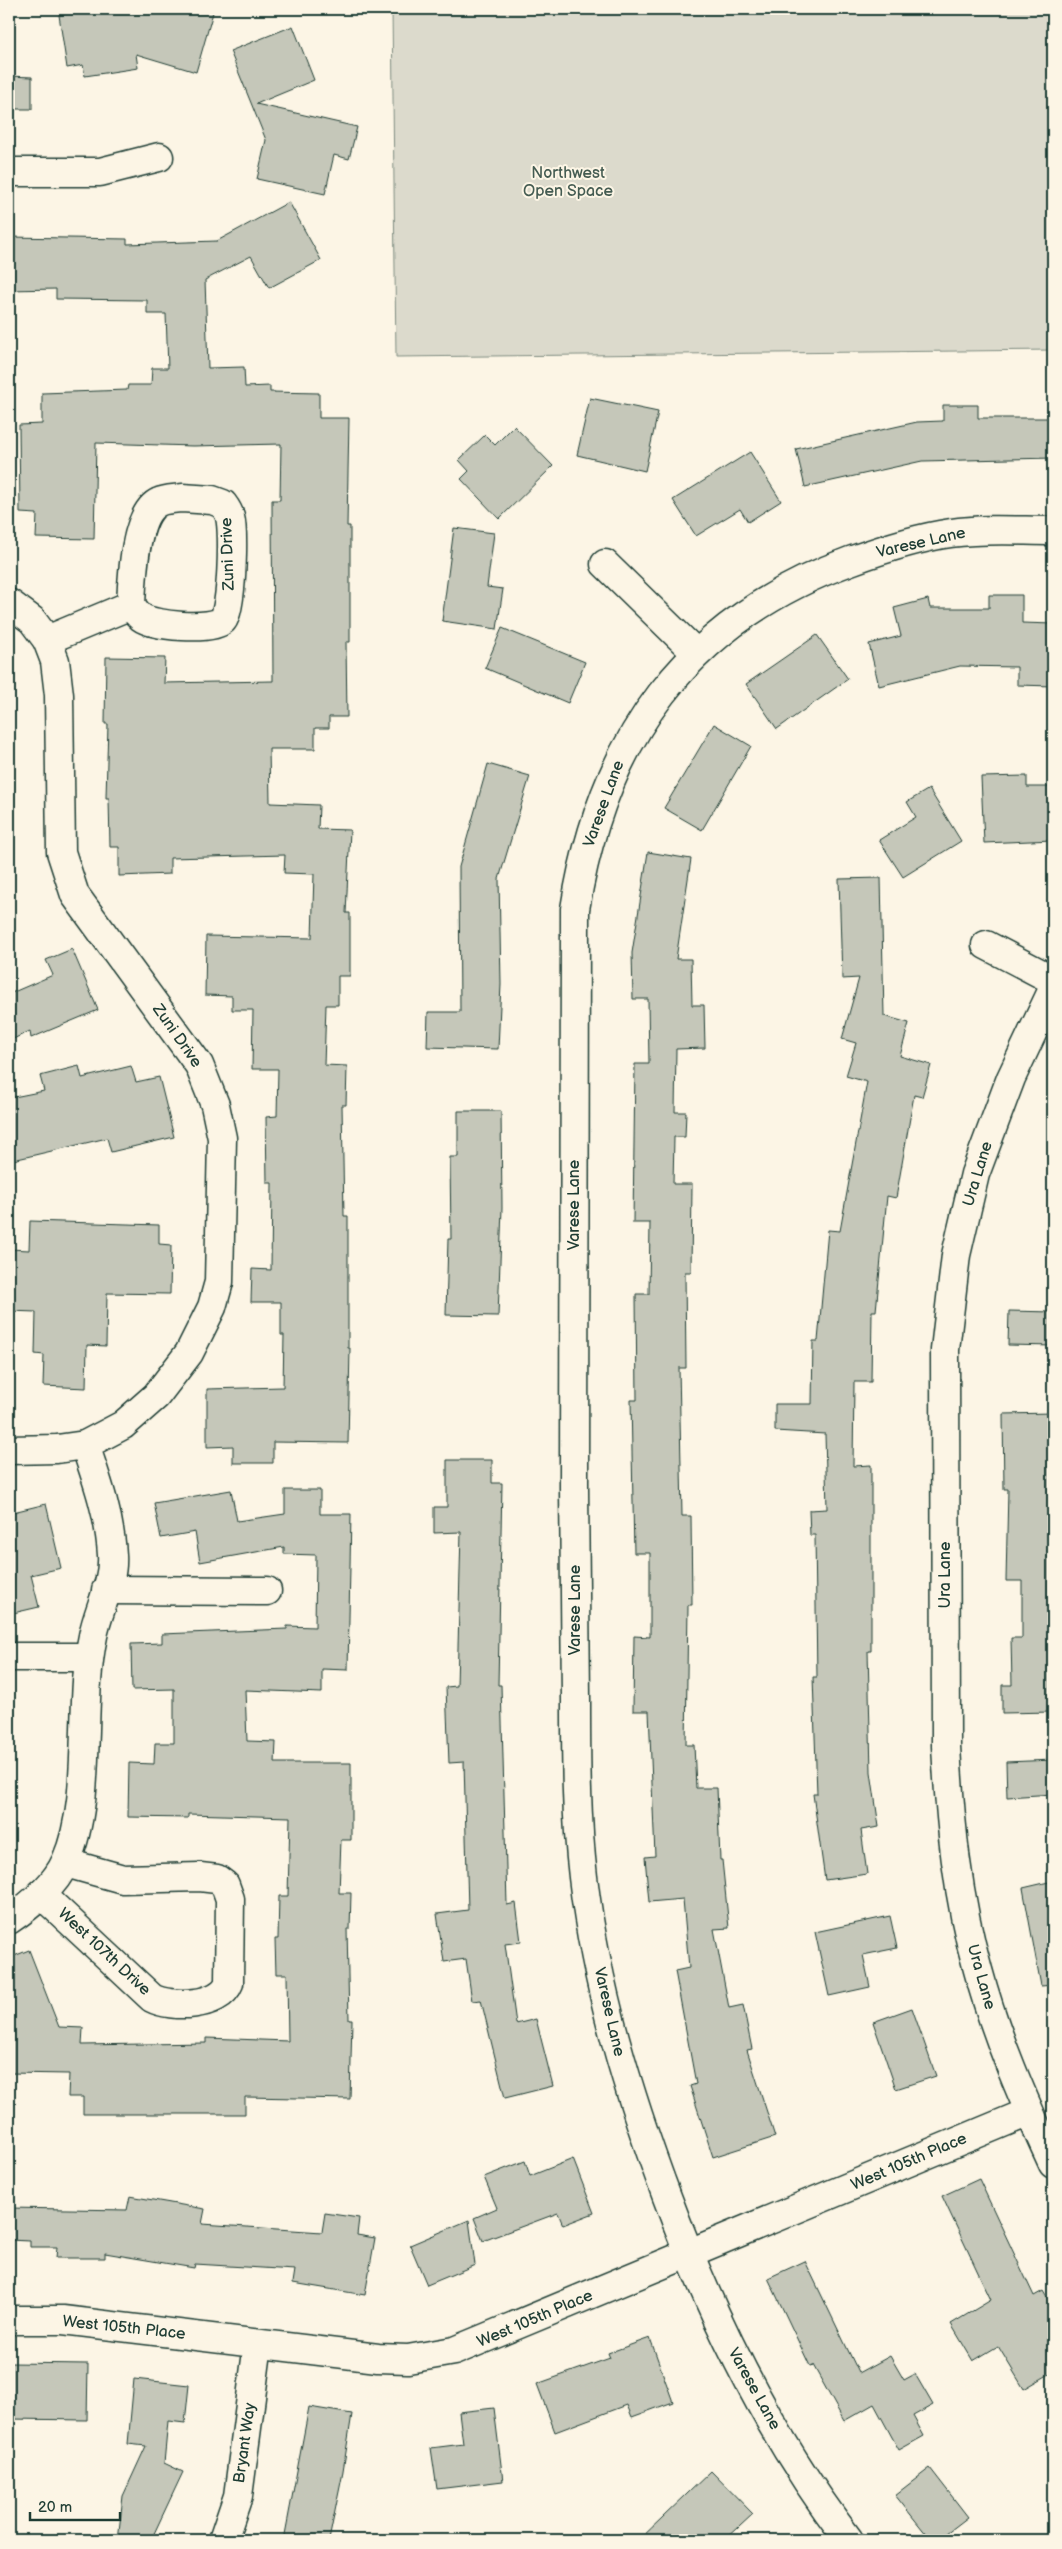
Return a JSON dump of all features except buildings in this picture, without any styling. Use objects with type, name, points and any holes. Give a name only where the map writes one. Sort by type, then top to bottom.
[{"type":"street","points":[[9,172],[100,172],[159,156]]},
{"type":"street","name":"Zuni Drive","points":[[182,498],[212,500],[223,504],[230,517],[231,589],[228,608],[223,619],[216,625],[164,625],[142,618],[131,605],[136,552],[143,522],[150,510],[159,502],[182,498]]},
{"type":"street","name":"Varese Lane","points":[[849,2540],[802,2475],[732,2352],[688,2254],[646,2144],[618,2057],[595,1951],[583,1879],[578,1815],[574,1394],[575,909],[580,876],[599,808],[614,768],[652,705],[696,653],[735,622],[792,585],[894,545],[961,532],[1053,531]]},
{"type":"street","points":[[605,564],[696,653]]},
{"type":"street","name":"Zuni Drive","points":[[9,603],[32,620],[47,640],[55,661],[59,695],[61,852],[75,895],[199,1065],[215,1105],[222,1138],[219,1282],[212,1307],[189,1353],[156,1396],[123,1425],[85,1445],[39,1451],[9,1450]]},
{"type":"street","points":[[47,640],[131,605]]},
{"type":"street","points":[[986,945],[1053,980]]},
{"type":"street","name":"Ura Lane","points":[[1053,989],[1011,1078],[975,1174],[956,1254],[945,1350],[946,1746],[950,1811],[963,1907],[978,1970],[1001,2040],[1029,2112],[1053,2164]]},
{"type":"street","points":[[9,1920],[41,1894],[66,1863],[74,1842],[82,1792],[89,1657],[113,1557],[110,1531],[96,1476],[85,1445]]},
{"type":"street","points":[[106,1590],[267,1591]]},
{"type":"street","points":[[9,1657],[89,1657]]},
{"type":"street","name":"West 107th Drive","points":[[41,1894],[138,1986],[159,2001],[178,2003],[210,2001],[225,1992],[229,1983],[230,1899],[225,1885],[216,1878],[200,1876],[123,1878],[66,1863]]},
{"type":"street","name":"West 105th Place","points":[[9,2320],[63,2320],[378,2358],[408,2359],[454,2351],[1029,2112]]},
{"type":"street","name":"Bryant Way","points":[[223,2540],[238,2496],[258,2344]]},
{"type":"green space","name":"Northwest Open Space","points":[[392,9],[1053,9],[1053,350],[396,357]]}]
